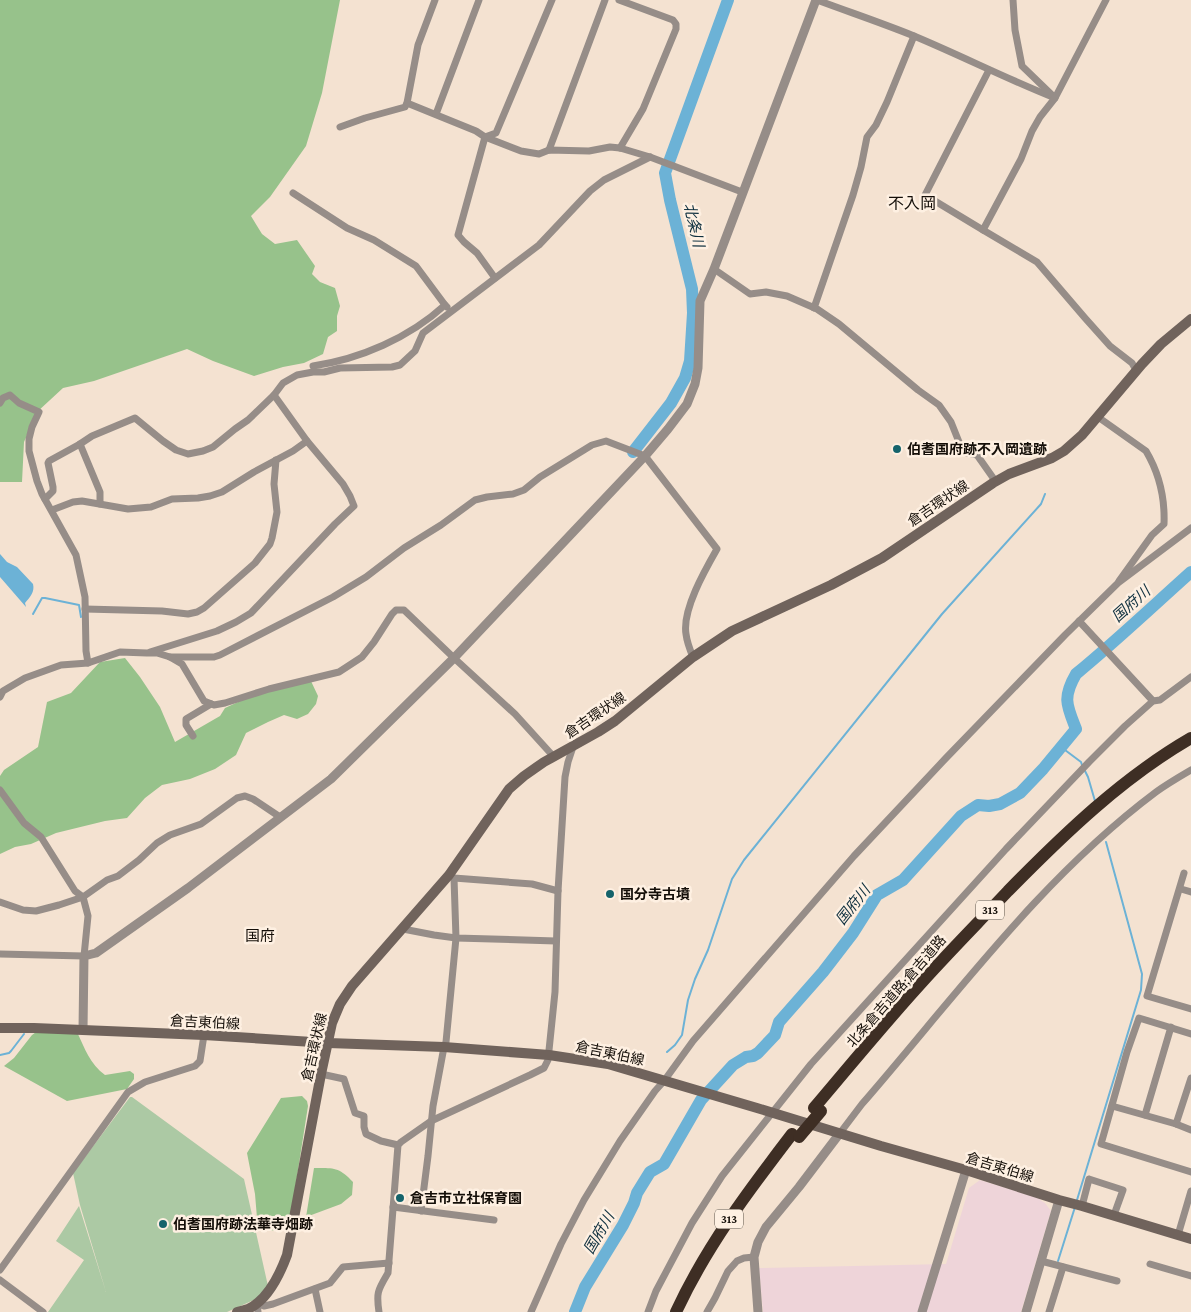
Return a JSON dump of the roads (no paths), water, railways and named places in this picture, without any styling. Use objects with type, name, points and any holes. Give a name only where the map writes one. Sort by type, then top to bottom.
[{"type":"highway","name":"北条倉吉道路;倉吉道路","points":[[676,1312],[706,1255],[731,1216],[921,984],[1037,861],[1083,818],[1148,766],[1191,738]]},
{"type":"highway","name":"北条倉吉道路;倉吉道路","points":[[817,1110],[965,946],[1043,866],[1119,796],[1153,771],[1191,747]]},
{"type":"highway","name":"北条倉吉道路;倉吉道路","points":[[683,1312],[711,1258],[736,1219],[796,1135]]},
{"type":"main road","name":"倉吉環状線","points":[[237,1312],[249,1308],[257,1308],[281,1272],[287,1255],[321,1074],[332,1023],[340,1004],[352,986],[452,876],[509,789],[524,776],[615,720],[693,657],[732,631],[831,585],[882,558],[1009,474],[1052,458],[1064,451],[1098,418],[1136,370],[1161,344],[1191,319]]},
{"type":"main road","name":"倉吉東伯線","points":[[0,1028],[204,1035],[328,1043],[444,1047],[549,1055],[608,1064],[1191,1239]]},
{"type":"street","points":[[340,127],[404,108],[407,103],[418,44],[434,0]]},
{"type":"street","points":[[436,114],[479,0]]},
{"type":"street","points":[[485,137],[496,134],[552,0]]},
{"type":"street","points":[[549,150],[605,0]]},
{"type":"street","points":[[619,0],[673,20],[676,24],[676,29],[643,109],[620,148]]},
{"type":"street","points":[[0,954],[84,956],[96,953],[180,893],[331,779],[454,658],[645,456],[687,404],[695,384],[698,368],[700,301],[816,0],[914,36],[1055,98]]},
{"type":"street","points":[[1013,0],[1022,66],[1055,98]]},
{"type":"street","points":[[983,230],[1021,159],[1032,131],[1055,98],[1106,0]]},
{"type":"street","points":[[814,308],[862,167],[867,137],[887,102],[914,36]]},
{"type":"street","points":[[990,70],[925,195],[1037,262],[1110,346],[1132,363],[1136,370]]},
{"type":"street","points":[[407,103],[521,151],[539,154],[549,150],[589,151],[610,147],[620,148],[650,157],[742,192]]},
{"type":"street","points":[[485,137],[458,235],[477,253],[495,278]]},
{"type":"street","points":[[45,499],[53,491],[49,461],[92,436],[135,418],[163,442],[176,450],[188,454],[204,451],[214,447],[234,429],[248,420],[274,396],[283,383],[297,375],[340,368],[392,367],[400,365],[415,351],[423,333],[539,245],[590,191],[604,180],[650,157]]},
{"type":"street","points":[[293,193],[347,228],[374,240],[416,266],[451,311]]},
{"type":"street","points":[[714,268],[750,294],[766,292],[787,296],[814,308],[839,324],[918,390],[939,405],[951,422],[963,452],[977,455],[996,482]]},
{"type":"street","points":[[312,366],[334,363],[374,349],[413,329],[432,317],[445,305]]},
{"type":"street","points":[[0,403],[3,398],[10,395],[19,403],[39,412],[32,427],[29,451],[42,494],[76,555],[85,597],[88,662]]},
{"type":"street","points":[[147,653],[217,631],[251,613],[354,506],[342,484],[274,396]]},
{"type":"street","points":[[1098,418],[1146,451],[1151,459],[1162,491],[1164,524],[1152,535],[1118,583]]},
{"type":"street","points":[[52,510],[60,506],[82,501],[128,509],[151,507],[172,499],[210,496],[222,492],[307,441]]},
{"type":"street","points":[[170,658],[214,657],[220,655],[333,597],[366,577],[404,548],[441,525],[475,500],[513,494],[524,490],[540,477],[592,445],[606,441],[645,456],[717,549],[700,578],[686,619],[686,634],[693,657]]},
{"type":"street","points":[[80,444],[100,492],[100,504]]},
{"type":"street","points":[[85,609],[188,614],[204,608],[254,563],[270,544],[277,512],[274,484],[276,460]]},
{"type":"street","points":[[531,1312],[560,1244],[584,1200],[620,1141],[655,1091],[669,1082],[693,1041],[854,856],[1079,621],[1118,583],[1191,528]]},
{"type":"street","points":[[0,697],[3,691],[25,678],[61,665],[88,662],[120,652],[157,653],[170,658],[182,664],[204,701],[214,705],[225,703],[269,689],[339,672],[362,657],[396,610],[404,610],[515,714],[554,757]]},
{"type":"street","points":[[1079,621],[1151,699],[1160,700],[1191,677]]},
{"type":"street","points":[[648,1312],[656,1291],[692,1223],[722,1176],[811,1064],[1006,849],[1151,699]]},
{"type":"street","points":[[193,736],[186,725],[186,720],[211,704]]},
{"type":"street","points":[[379,1312],[378,1289],[388,1273],[398,1145],[431,1121],[544,1068],[548,1060],[555,992],[558,891],[565,777],[573,746]]},
{"type":"street","points":[[758,1312],[754,1257],[758,1242],[766,1227],[862,1104],[1005,934],[1069,868],[1156,792],[1191,770]]},
{"type":"street","points":[[0,790],[24,823],[41,837],[75,892],[83,897],[88,916],[84,956],[83,1030]]},
{"type":"street","points":[[0,902],[23,910],[36,911],[83,897],[107,880],[118,876],[157,843],[170,835],[201,824],[237,798],[245,796],[253,799],[280,817]]},
{"type":"street","points":[[1184,873],[1147,996],[1191,1008]]},
{"type":"street","points":[[422,1211],[433,1106],[446,1042],[456,938],[452,876],[532,884],[558,891]]},
{"type":"street","points":[[1180,889],[1191,892]]},
{"type":"street","points":[[403,929],[434,936],[456,938],[556,941]]},
{"type":"street","points":[[1191,1034],[1139,1018],[1127,1052],[1101,1144],[1191,1172]]},
{"type":"street","points":[[1145,1115],[1171,1027]]},
{"type":"street","points":[[0,1270],[128,1092],[145,1082],[195,1066],[200,1061],[204,1035]]},
{"type":"street","points":[[321,1074],[344,1079],[355,1114],[364,1116],[366,1134],[381,1141],[398,1145]]},
{"type":"street","points":[[1176,1124],[1191,1078]]},
{"type":"street","points":[[1112,1106],[1191,1130]]},
{"type":"street","points":[[922,1312],[966,1170]]},
{"type":"street","points":[[1082,1206],[1089,1179],[1123,1190],[1114,1215]]},
{"type":"street","points":[[1178,1235],[1191,1191]]},
{"type":"street","points":[[1026,1312],[1059,1200]]},
{"type":"street","points":[[394,1207],[494,1220]]},
{"type":"street","points":[[706,1312],[728,1271],[737,1260],[754,1257]]},
{"type":"street","points":[[1042,1261],[1117,1281]]},
{"type":"street","points":[[257,1308],[330,1283],[344,1267],[389,1263]]},
{"type":"street","points":[[1150,1264],[1191,1276]]},
{"type":"street","points":[[1049,1312],[1063,1267]]},
{"type":"street","points":[[0,1280],[43,1312]]},
{"type":"street","points":[[315,1289],[320,1312]]},
{"type":"water","points":[[0,554],[7,562],[17,567],[33,584],[33,592],[25,603],[26,607],[0,577]]},
{"type":"waterway","name":"北条川","points":[[633,452],[671,403],[685,378],[690,361],[693,313],[692,289],[665,173],[728,0]]},
{"type":"waterway","points":[[667,1052],[682,1035],[688,1000],[695,979],[708,950],[732,879],[744,860],[942,614],[1041,504],[1045,494]]},
{"type":"waterway","name":"国府川","points":[[575,1312],[585,1287],[623,1225],[637,1193],[650,1172],[664,1164],[701,1100],[733,1065],[746,1057],[758,1053],[775,1035],[779,1022],[823,972],[853,933],[877,895],[903,880],[961,816],[978,805],[1000,804],[1020,793],[1043,769],[1076,729],[1067,702],[1069,689],[1076,674],[1120,637],[1191,572]]},
{"type":"waterway","points":[[33,614],[42,598],[45,598],[79,605],[81,617]]},
{"type":"waterway","points":[[1061,747],[1081,762],[1082,765]]},
{"type":"waterway","points":[[1084,769],[1095,801]]},
{"type":"waterway","points":[[1077,1200],[1141,990],[1142,974],[1106,842]]},
{"type":"waterway","points":[[0,1055],[9,1053],[24,1034]]},
{"type":"waterway","points":[[1058,1261],[1075,1207]]},
{"type":"place","name":"伯耆国府跡不入岡遺跡","points":[[897,449]]},
{"type":"place","name":"国分寺古墳","points":[[610,894]]},
{"type":"place","name":"倉吉市立社保育園","points":[[400,1198]]},
{"type":"place","name":"伯耆国府跡法華寺畑跡","points":[[163,1224]]},
{"type":"district","name":"不入岡","points":[[912,203]]},
{"type":"district","name":"国府","points":[[260,936]]}]
